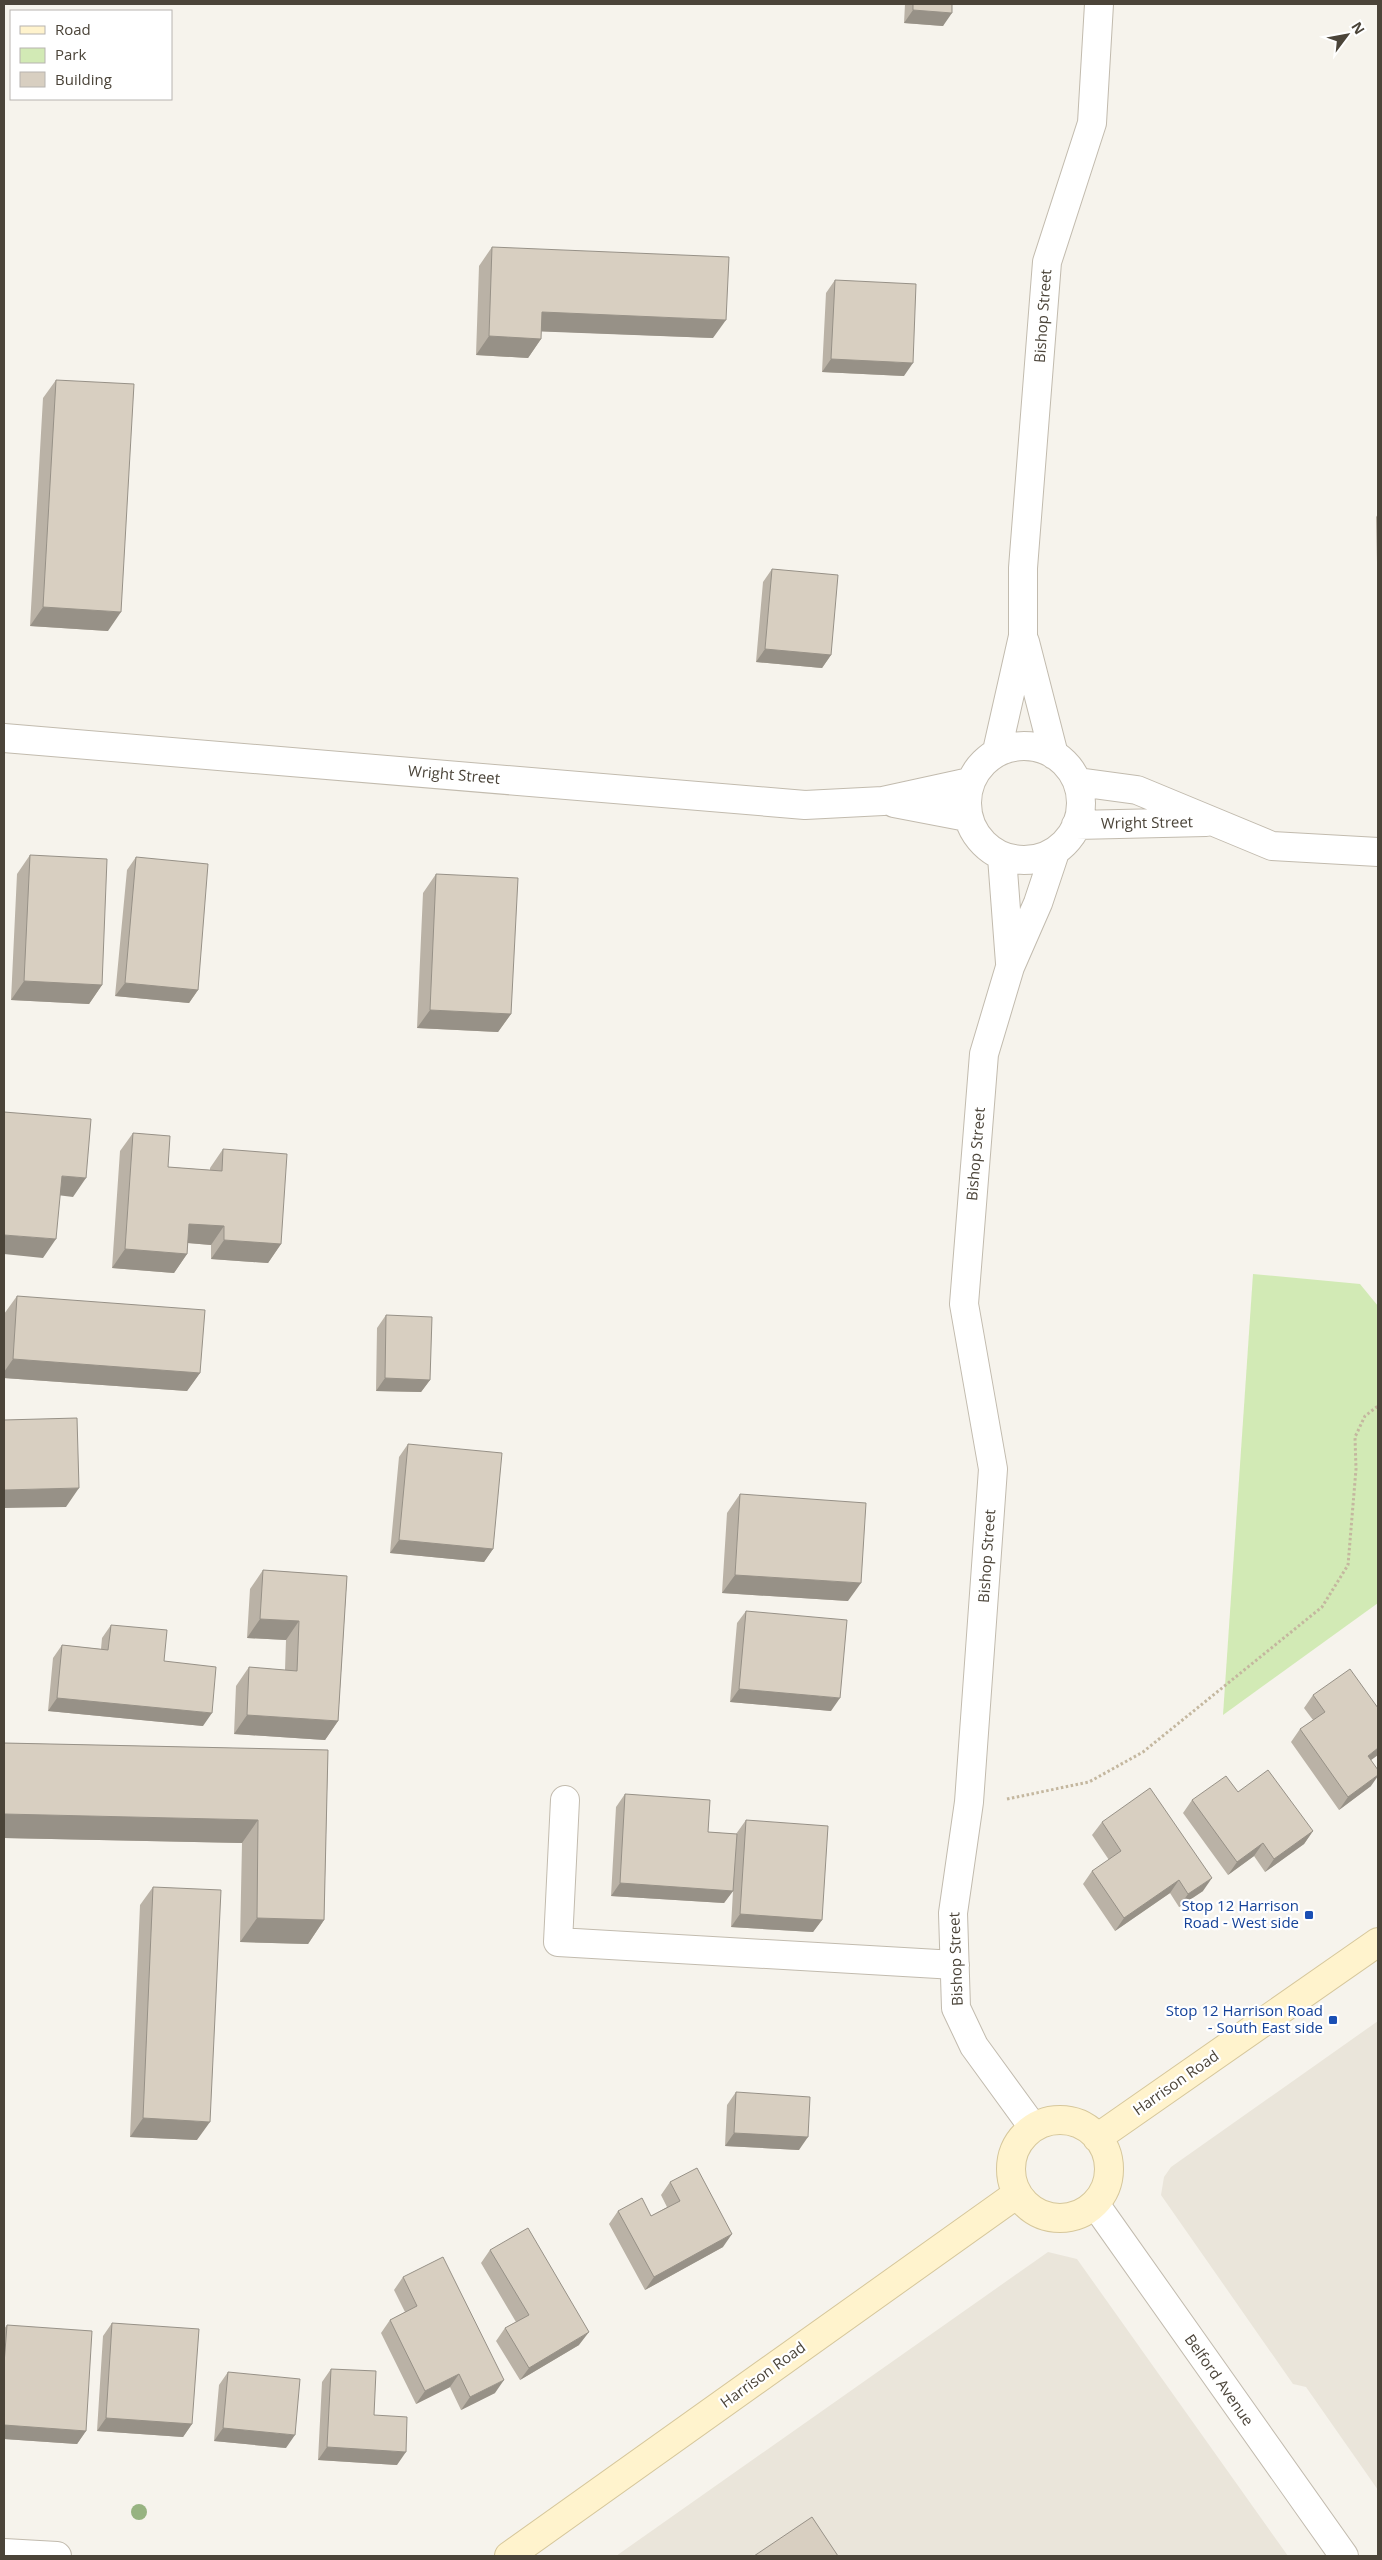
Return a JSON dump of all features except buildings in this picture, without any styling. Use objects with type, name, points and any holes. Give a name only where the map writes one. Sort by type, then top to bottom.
[{"type":"street","name":"Bishop Street","points":[[1054,755],[1024,636],[1023,568],[1047,262],[1092,123],[1099,4]]},
{"type":"street","name":"Bishop Street","points":[[997,751],[1024,636]]},
{"type":"street","name":"Wright Street","points":[[11,736],[805,805],[883,801],[970,782]]},
{"type":"street","points":[[1021,744],[1045,748],[1065,762],[1078,782],[1082,807],[1074,833],[1055,852],[1029,861],[1002,857],[980,842],[967,817],[967,790],[978,765],[997,751],[1021,744]]},
{"type":"street","name":"Wright Street","points":[[1078,782],[1137,790],[1272,846],[1378,852]]},
{"type":"street","name":"Wright Street","points":[[883,801],[967,817]]},
{"type":"street","name":"Wright Street","points":[[1076,825],[1217,822]]},
{"type":"street","name":"Bishop Street","points":[[1034,2127],[974,2046],[956,2008],[953,1913],[969,1802],[993,1468],[964,1304],[984,1054],[1010,968],[1038,903],[1055,852]]},
{"type":"street","name":"Bishop Street","points":[[1002,857],[1010,968]]},
{"type":"street","points":[[566,1800],[558,1942],[955,1965]]},
{"type":"street","name":"Harrison Road","points":[[1097,2138],[1378,1942]]},
{"type":"street","points":[[1068,2120],[1084,2126],[1097,2138],[1106,2154],[1109,2172],[1105,2190],[1095,2204],[1076,2216],[1053,2218],[1032,2210],[1017,2194],[1011,2176],[1012,2157],[1019,2140],[1034,2127],[1050,2121],[1068,2120]]},
{"type":"street","name":"Harrison Road","points":[[509,2556],[1017,2194]]},
{"type":"street","name":"Belford Avenue","points":[[1095,2204],[1344,2556]]},
{"type":"street","points":[[4,2553],[57,2556]]},
{"type":"path","points":[[969,1802],[1006,1799],[1090,1782],[1143,1752],[1322,1607],[1348,1565],[1356,1469],[1355,1437],[1365,1416],[1378,1406]]},
{"type":"shaded area","points":[[1378,2021],[1378,2490],[1306,2387],[1293,2384],[1161,2195],[1164,2177],[1171,2167]]},
{"type":"shaded area","points":[[1048,2252],[1077,2259],[1288,2556],[616,2556]]},
{"type":"green space","points":[[1253,1274],[1360,1284],[1378,1306],[1378,1603],[1223,1715]]},
{"type":"place","name":"Stop 12 Harrison Road - West side","points":[[1309,1915]]},
{"type":"place","name":"Stop 12 Harrison Road - South East side","points":[[1333,2020]]}]
